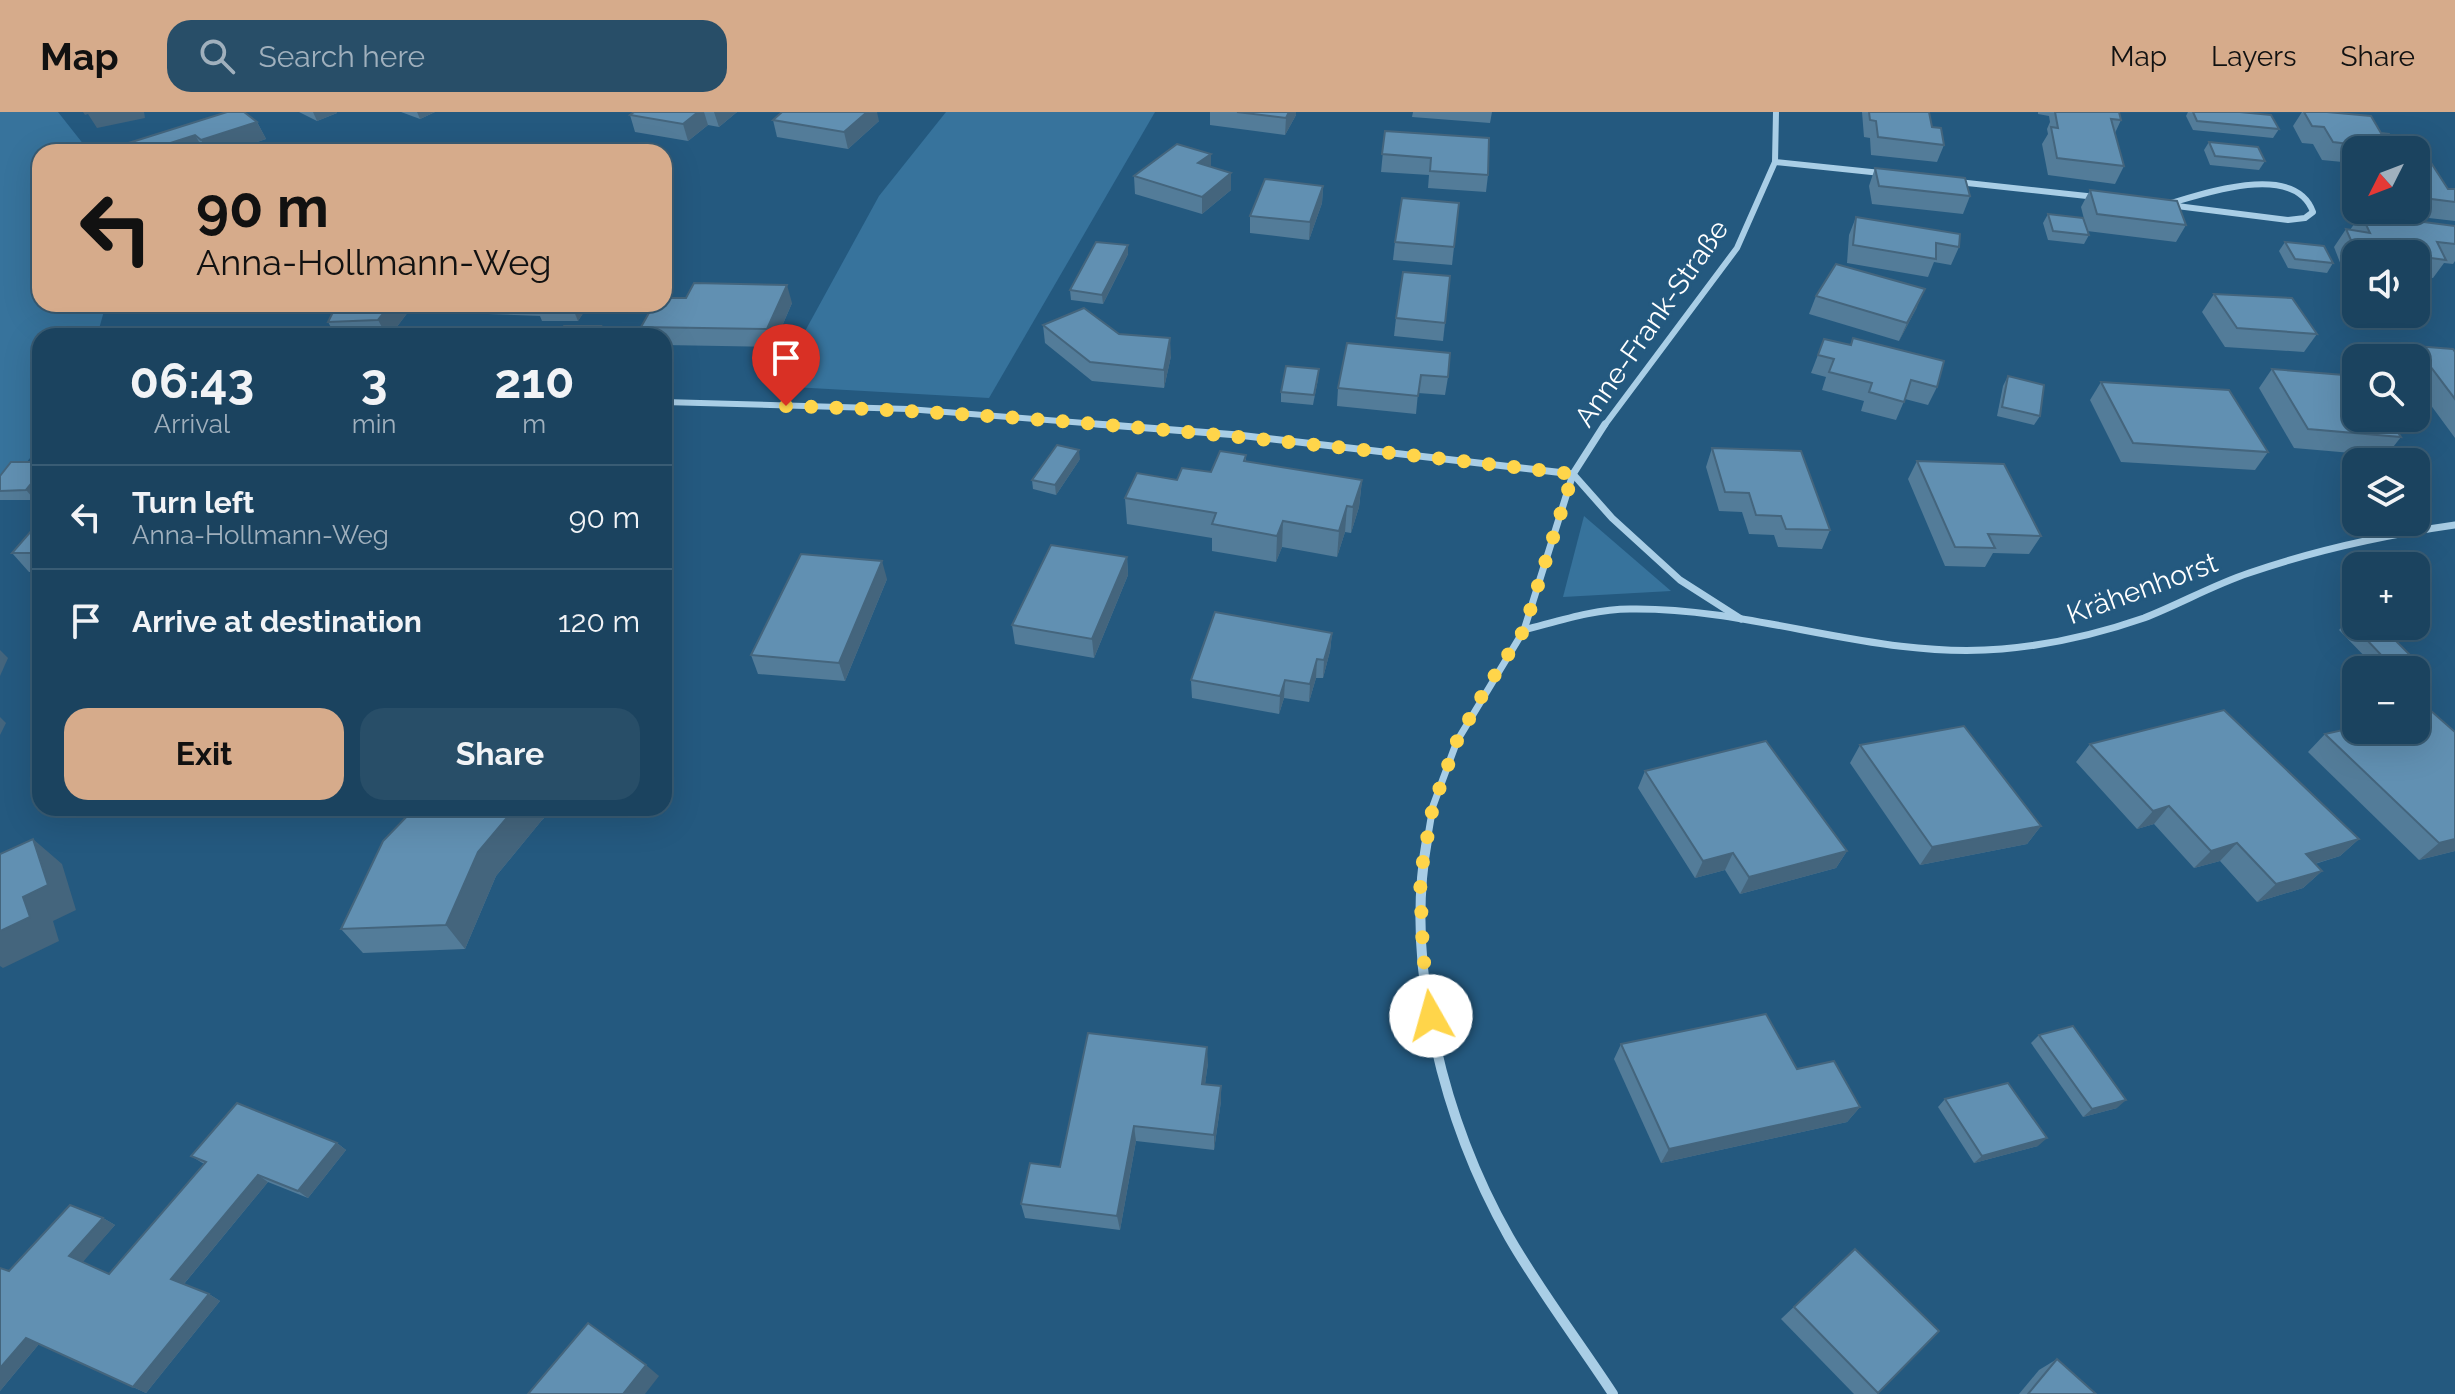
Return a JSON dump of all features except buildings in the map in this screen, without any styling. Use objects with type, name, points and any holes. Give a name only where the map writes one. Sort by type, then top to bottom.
[{"type":"street","name":"Anne-Frank-Straße","points":[[1613,1394],[1509,1237],[1465,1144],[1435,1047],[1423,954],[1420,878],[1433,806],[1457,741],[1524,630],[1573,474],[1618,404],[1737,248],[1775,162],[1776,112]]},
{"type":"street","points":[[1775,162],[1890,174]]},
{"type":"street","points":[[1951,181],[2105,197]]},
{"type":"street","points":[[2152,203],[2288,220],[2305,218],[2313,208],[2294,192],[2254,183],[2168,204]]},
{"type":"street","points":[[672,402],[908,409],[1206,433],[1573,474]]},
{"type":"street","name":"Krähenhorst","points":[[1573,474],[1612,518],[1680,580],[1745,622]]},
{"type":"street","name":"Krähenhorst","points":[[1524,630],[1582,615],[1639,609],[1745,622],[1885,647],[1983,650],[2067,640],[2144,617],[2219,584],[2284,561],[2356,541],[2455,525]]},
{"type":"shaded area","points":[[0,112],[58,112],[83,144],[32,144],[32,312],[104,312],[99,328],[32,328],[32,455],[0,497]]},
{"type":"shaded area","points":[[946,112],[1155,112],[989,398],[775,386],[879,196]]},
{"type":"shaded area","points":[[1584,516],[1671,591],[1563,597]]},
{"type":"route","points":[[786,406],[908,409],[1238,435],[1573,474],[1524,630],[1457,741],[1433,806],[1420,878],[1423,954],[1431,1016]]}]
